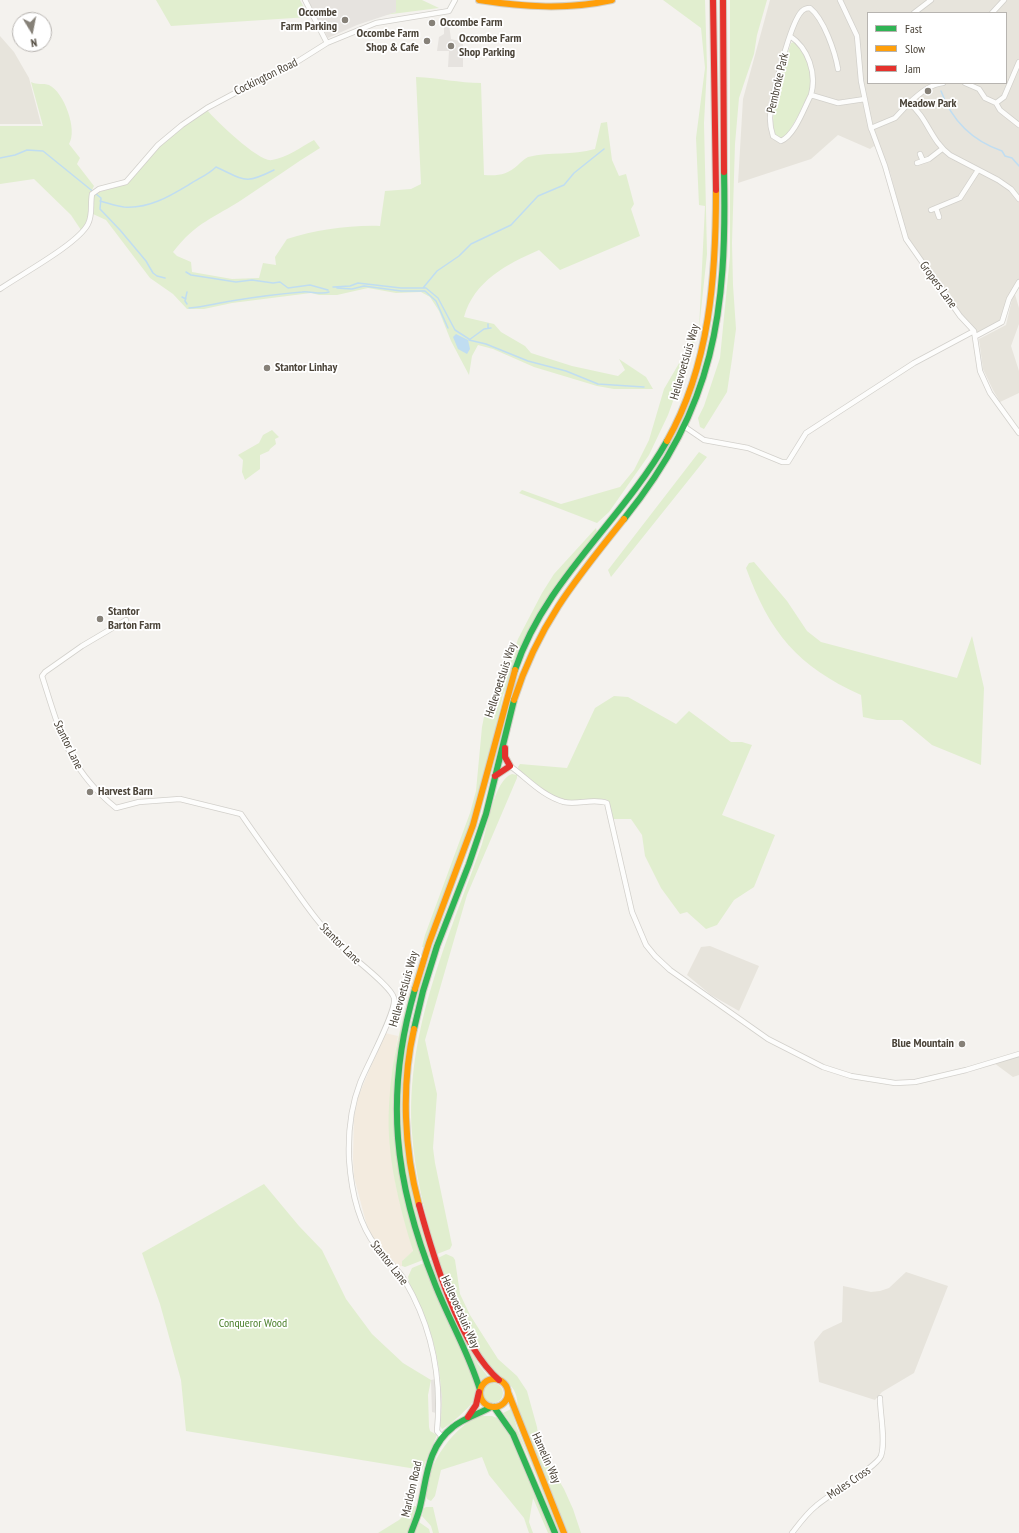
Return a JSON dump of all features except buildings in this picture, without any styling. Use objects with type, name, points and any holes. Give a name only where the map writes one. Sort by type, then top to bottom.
[{"type":"main road","points":[[478,0],[532,7],[561,8],[584,6],[612,0]]},
{"type":"main road","name":"Hellevoetsluis Way","points":[[480,1391],[422,1252],[407,1204],[399,1163],[396,1123],[396,1087],[400,1048],[415,983],[477,814],[504,700],[521,651],[540,614],[560,582],[632,494],[654,463],[678,417],[696,370],[709,314],[714,264],[716,183],[713,0]]},
{"type":"main road","name":"Hellevoetsluis Way","points":[[499,1380],[490,1374],[478,1360],[450,1296],[428,1240],[412,1179],[407,1140],[406,1113],[409,1058],[420,1000],[437,947],[479,838],[505,734],[526,665],[548,621],[564,594],[652,481],[674,449],[685,427],[707,371],[717,328],[722,295],[724,193],[723,0]]},
{"type":"main road","points":[[495,776],[510,766],[505,757],[505,734]]},
{"type":"main road","points":[[499,1380],[505,1385],[508,1392],[504,1403],[492,1407],[482,1402],[480,1391],[487,1381],[499,1380]]},
{"type":"main road","name":"Marldon Road","points":[[411,1533],[421,1503],[425,1474],[430,1457],[442,1436],[468,1417],[476,1405],[480,1391]]},
{"type":"main road","name":"Hamelin Way","points":[[508,1392],[516,1416],[553,1502],[564,1533]]},
{"type":"main road","name":"Marldon Road","points":[[468,1417],[483,1413],[492,1407]]},
{"type":"main road","name":"Hamelin Way","points":[[492,1407],[509,1428],[519,1446],[555,1533]]},
{"type":"street","points":[[305,0],[327,43]]},
{"type":"street","name":"Cockington Road","points":[[0,288],[73,241],[87,226],[92,214],[92,194],[96,190],[126,182],[150,153],[166,138],[207,108],[292,65],[327,43],[376,23],[449,11],[454,0]]},
{"type":"street","points":[[840,0],[857,36],[861,81],[876,144]]},
{"type":"street","points":[[915,12],[931,0]]},
{"type":"street","points":[[993,12],[1004,0]]},
{"type":"street","name":"Pembroke Park","points":[[790,36],[803,47],[808,57],[813,76],[811,95],[793,131],[787,138],[781,141],[776,139],[770,128],[770,117],[790,36],[800,14],[806,8],[810,8],[816,12],[830,42],[838,69]]},
{"type":"street","points":[[996,103],[1004,97],[1019,62]]},
{"type":"street","points":[[861,81],[867,79]]},
{"type":"street","points":[[871,128],[895,118],[923,91],[938,84]]},
{"type":"street","points":[[967,84],[979,89],[985,98],[996,103],[1000,110],[1019,125]]},
{"type":"street","points":[[811,95],[838,103],[865,99]]},
{"type":"street","points":[[909,103],[919,111],[942,149],[1011,188],[1019,199]]},
{"type":"street","name":"Gropers Lane","points":[[871,128],[885,166],[906,239],[951,304],[974,331],[976,336],[975,345],[980,371],[990,393],[1019,433]]},
{"type":"street","points":[[920,154],[920,162],[929,160],[942,149]]},
{"type":"street","points":[[939,217],[934,209],[960,198],[978,170]]},
{"type":"street","points":[[976,336],[1002,322],[1009,299],[1019,282]]},
{"type":"street","points":[[685,427],[704,440],[748,448],[782,462],[788,462],[806,433],[914,363],[974,331]]},
{"type":"street","name":"Stantor Lane","points":[[126,620],[82,646],[44,672],[42,676],[57,726],[78,769],[116,808],[139,802],[180,800],[241,814],[316,920],[352,957],[382,981],[391,991],[394,999],[391,1013],[359,1084],[353,1107],[350,1138],[351,1178],[355,1198],[370,1238],[406,1282],[428,1329],[438,1378],[439,1398],[437,1431],[442,1436]]},
{"type":"street","points":[[510,766],[533,785],[556,799],[577,803],[600,800],[607,803],[632,912],[646,945],[670,970],[768,1038],[823,1067],[851,1076],[895,1083],[915,1082],[966,1070],[1019,1054]]},
{"type":"street","name":"Moles Cross","points":[[792,1533],[815,1507],[842,1486],[874,1466],[881,1456],[882,1444],[880,1398]]},
{"type":"shaded area","name":"Occombe Farm Parking","points":[[308,0],[396,0],[396,12],[357,25],[328,38]]},
{"type":"shaded area","points":[[770,0],[1019,0],[1019,282],[1012,291],[1002,322],[976,336],[974,331],[927,268],[907,237],[890,172],[882,156],[874,146],[870,149],[838,135],[811,159],[738,183],[743,99]],"holes":[[[790,36],[811,67],[811,95],[787,138],[773,136],[770,117]]]},
{"type":"shaded area","name":"Occombe Farm Shop Parking","points":[[448,18],[451,39],[463,42],[463,67],[448,67],[449,51],[437,51],[439,37],[444,34],[444,19]]},
{"type":"shaded area","points":[[0,36],[12,50],[12,52],[14,52],[29,78],[41,124],[0,124]]},
{"type":"shaded area","points":[[1014,291],[1019,308],[1019,324],[1011,346],[1019,371],[1019,393],[1000,402],[983,369],[979,339],[1006,325]]},
{"type":"shaded area","points":[[710,946],[759,966],[739,1011],[711,995],[687,975],[701,947]]},
{"type":"shaded area","points":[[385,1033],[398,1036],[395,1053],[391,1151],[396,1186],[413,1252],[402,1261],[402,1266],[398,1267],[385,1255],[372,1237],[367,1226],[354,1177],[353,1159],[354,1117],[358,1097]]},
{"type":"shaded area","points":[[1019,1054],[1019,1075],[1013,1077],[994,1063]]},
{"type":"shaded area","points":[[906,1272],[948,1286],[914,1373],[882,1392],[875,1400],[819,1382],[814,1342],[823,1331],[842,1322],[843,1286],[871,1292],[880,1291],[889,1288]]},
{"type":"shaded area","points":[[439,1378],[442,1396],[441,1420],[436,1420],[436,1413],[432,1412],[431,1380]]},
{"type":"green space","points":[[156,0],[300,0],[309,17],[171,26]]},
{"type":"green space","points":[[396,0],[422,0],[439,8],[384,15],[396,12]]},
{"type":"green space","points":[[663,0],[705,0],[707,67],[704,123],[707,254],[699,329],[705,206],[699,205],[696,138],[705,68],[701,28]]},
{"type":"green space","points":[[730,0],[767,0],[757,35],[754,54],[739,98],[735,144],[732,243],[736,329],[732,359],[727,392],[704,429],[700,427],[698,418],[704,406],[720,358],[730,256]]},
{"type":"green space","points":[[794,42],[805,55],[811,85],[804,105],[796,120],[784,138],[779,139],[775,132],[773,121],[774,108],[790,46],[791,43]]},
{"type":"green space","points":[[416,77],[481,83],[484,175],[498,175],[506,173],[528,157],[595,149],[601,123],[607,122],[612,160],[619,176],[626,174],[634,204],[631,209],[640,236],[560,270],[539,250],[527,255],[493,275],[475,293],[464,317],[494,324],[501,332],[525,346],[531,353],[572,366],[618,376],[625,370],[619,359],[646,377],[653,389],[614,389],[597,386],[534,367],[493,349],[478,345],[472,356],[469,375],[451,341],[439,311],[430,297],[421,292],[396,293],[368,288],[337,295],[319,295],[311,293],[232,303],[204,309],[187,309],[173,294],[150,278],[106,220],[93,214],[94,195],[99,192],[127,184],[151,154],[167,139],[207,110],[238,140],[266,159],[272,160],[283,157],[314,140],[320,148],[243,199],[206,221],[181,242],[173,252],[177,256],[191,262],[192,272],[232,279],[259,278],[263,263],[276,265],[275,257],[287,239],[333,229],[356,226],[380,226],[385,191],[411,189],[421,184]]},
{"type":"green space","points":[[31,82],[49,85],[60,95],[71,121],[72,130],[69,144],[80,158],[77,164],[94,186],[91,192],[88,218],[81,230],[71,215],[34,179],[0,184],[0,126],[43,126]]},
{"type":"green space","points":[[699,329],[668,415],[649,455],[609,512],[597,523],[519,493],[522,490],[561,504],[620,487],[634,470],[649,440],[664,389]]},
{"type":"green space","points":[[272,430],[279,437],[275,439],[276,444],[269,451],[260,455],[260,469],[245,480],[242,472],[243,460],[238,455],[259,443],[263,435]]},
{"type":"green space","points":[[699,452],[707,457],[611,577],[608,570]]},
{"type":"green space","points":[[596,528],[597,532],[560,581],[503,695],[482,792],[425,947],[422,947],[425,935],[470,813],[476,791],[482,727],[485,712],[504,680],[518,639],[542,593],[554,574]]},
{"type":"green space","points":[[754,562],[787,601],[807,631],[821,642],[957,678],[972,636],[984,688],[981,765],[932,745],[902,720],[877,720],[863,717],[861,695],[819,672],[788,645],[776,629],[755,591],[746,568],[749,563]]},
{"type":"green space","points":[[614,696],[628,697],[676,724],[689,711],[731,742],[742,742],[752,745],[722,815],[775,835],[754,887],[734,900],[717,925],[706,929],[687,912],[680,914],[661,888],[645,856],[642,835],[631,819],[612,819],[608,800],[596,799],[577,801],[560,798],[538,787],[519,771],[518,767],[520,764],[567,768],[595,708]]},
{"type":"green space","points":[[512,774],[517,775],[517,778],[467,895],[425,1040],[437,1094],[433,1148],[452,1245],[450,1249],[437,1254],[421,1194],[413,1149],[412,1095],[415,1058],[422,1021],[432,985],[482,844],[492,804],[501,785],[506,778]]},
{"type":"green space","points":[[494,787],[441,937],[414,1028],[405,1125],[432,1256],[428,1258],[411,1196],[404,1156],[401,1092],[406,1048],[410,1027],[422,985]]},
{"type":"green space","points":[[419,961],[412,989],[395,1126],[423,1260],[405,1267],[402,1266],[402,1261],[413,1251],[398,1198],[395,1180],[390,1143],[389,1106],[390,1087],[396,1051],[404,1014]]},
{"type":"green space","name":"Conqueror Wood","points":[[264,1184],[299,1226],[322,1250],[346,1299],[372,1334],[403,1363],[431,1380],[428,1395],[429,1427],[430,1431],[437,1435],[422,1470],[186,1431],[181,1380],[160,1304],[142,1253]]},
{"type":"green space","points":[[446,1254],[453,1257],[455,1260],[460,1294],[470,1315],[498,1359],[517,1376],[527,1391],[537,1427],[540,1449],[564,1489],[581,1533],[568,1533],[518,1411],[515,1393],[508,1384],[494,1375],[474,1345],[454,1300],[438,1258]]},
{"type":"green space","points":[[433,1260],[478,1364],[490,1379],[483,1384],[429,1261]]},
{"type":"green space","points":[[424,1263],[475,1382],[476,1388],[475,1398],[466,1410],[442,1429],[440,1426],[440,1374],[435,1348],[425,1317],[408,1277],[412,1268]]},
{"type":"green space","points":[[489,1383],[497,1383],[503,1389],[503,1397],[497,1403],[489,1403],[483,1397],[483,1389]]},
{"type":"green space","points":[[511,1409],[517,1428],[562,1533],[558,1533],[527,1455],[512,1426],[503,1413]]},
{"type":"green space","points":[[481,1416],[492,1416],[497,1418],[509,1434],[552,1533],[548,1533],[533,1498],[529,1522],[533,1533],[529,1533],[524,1518],[489,1475],[482,1457],[441,1470],[435,1496],[431,1501],[427,1499],[429,1476],[442,1450],[461,1428],[471,1420]]},
{"type":"green space","points":[[414,1506],[418,1506],[408,1533],[378,1533],[399,1520]]},
{"type":"green space","points":[[433,1507],[439,1533],[433,1533],[431,1526],[422,1516],[424,1508]]},
{"type":"green space","points":[[419,1522],[429,1529],[430,1533],[414,1533]]},
{"type":"water","points":[[456,334],[468,340],[470,349],[467,354],[458,349],[453,337]]},
{"type":"waterway","points":[[941,91],[957,121],[973,136],[1002,151],[1005,156],[1012,158],[1019,166]]},
{"type":"waterway","points":[[423,288],[437,271],[459,256],[471,244],[511,225],[538,196],[564,185],[574,173],[604,149]]},
{"type":"waterway","points":[[0,158],[15,155],[27,150],[43,151],[101,198],[100,209],[146,261],[153,273],[157,276],[165,278]]},
{"type":"waterway","points":[[100,201],[124,207],[151,204],[175,193],[216,167],[239,178],[245,179],[256,178],[274,170]]},
{"type":"waterway","points":[[186,272],[191,275],[236,282],[252,280],[273,283],[280,282],[288,288],[310,285],[328,290]]},
{"type":"waterway","points":[[333,287],[350,286],[358,283],[401,288],[426,288],[438,298],[455,330],[469,339]]},
{"type":"waterway","points":[[337,288],[352,289],[364,286],[401,291],[425,291],[436,301],[448,328]]},
{"type":"waterway","points":[[187,292],[185,301],[187,304]]},
{"type":"waterway","points":[[189,308],[275,295],[305,292],[329,292]]},
{"type":"waterway","points":[[182,297],[186,299]]},
{"type":"waterway","points":[[469,340],[484,329],[491,328]]},
{"type":"waterway","points":[[469,340],[486,344],[528,361],[566,371],[598,384],[644,387]]},
{"type":"traffic: fast","points":[[624,519],[655,477],[678,437],[696,397],[709,356],[718,314],[722,270],[724,172]]},
{"type":"traffic: fast","points":[[515,670],[528,638],[564,579],[628,498],[667,441]]},
{"type":"traffic: fast","points":[[414,1029],[423,991],[437,946],[469,864],[486,814],[514,700]]},
{"type":"traffic: fast","points":[[415,989],[405,1028],[399,1065],[397,1102],[398,1138],[402,1174],[410,1210],[421,1246],[446,1311],[465,1350],[480,1390]]},
{"type":"traffic: fast","points":[[411,1533],[419,1510],[429,1464],[438,1444],[444,1435],[457,1424],[491,1407]]},
{"type":"traffic: fast","points":[[494,1407],[513,1434],[555,1533]]},
{"type":"traffic: slow","points":[[479,0],[529,6],[579,5],[612,0]]},
{"type":"traffic: slow","points":[[667,441],[693,382],[708,319],[714,255],[716,190]]},
{"type":"traffic: slow","points":[[514,700],[534,649],[546,626],[574,583],[624,519]]},
{"type":"traffic: slow","points":[[415,989],[429,943],[473,825],[515,670]]},
{"type":"traffic: slow","points":[[414,1029],[407,1072],[406,1117],[410,1162],[419,1205]]},
{"type":"traffic: slow","points":[[494,1379],[504,1383],[508,1393],[504,1403],[494,1407],[484,1403],[480,1393],[484,1383],[494,1379]]},
{"type":"traffic: slow","points":[[508,1392],[564,1533]]},
{"type":"traffic: jam","points":[[713,0],[716,190]]},
{"type":"traffic: jam","points":[[723,0],[724,172]]},
{"type":"traffic: jam","points":[[495,776],[510,766],[505,757],[505,748]]},
{"type":"traffic: jam","points":[[419,1205],[440,1274],[460,1323],[485,1365],[499,1380]]},
{"type":"traffic: jam","points":[[468,1417],[476,1405],[479,1392]]},
{"type":"place","name":"Occombe Farm Parking","points":[[345,20]]},
{"type":"place","name":"Occombe Farm","points":[[432,23]]},
{"type":"place","name":"Occombe Farm Shop & Cafe","points":[[427,41]]},
{"type":"place","name":"Occombe Farm Shop Parking","points":[[451,46]]},
{"type":"place","name":"Meadow Park","points":[[928,91]]},
{"type":"place","name":"Stantor Linhay","points":[[267,368]]},
{"type":"place","name":"Stantor Barton Farm","points":[[100,619]]},
{"type":"place","name":"Harvest Barn","points":[[90,792]]},
{"type":"place","name":"Blue Mountain","points":[[962,1044]]}]
